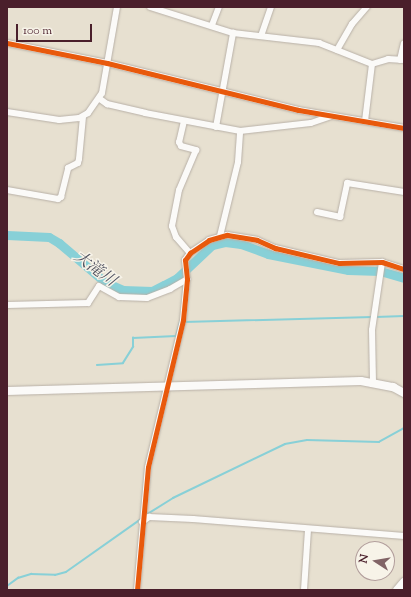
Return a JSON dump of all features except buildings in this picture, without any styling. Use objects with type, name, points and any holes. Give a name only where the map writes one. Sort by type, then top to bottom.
[{"type":"street","points":[[7,190],[58,199],[61,197],[68,168],[78,163],[83,117],[100,99],[117,7]]},
{"type":"street","points":[[150,7],[174,10],[233,33],[261,36],[276,40],[319,44],[372,64],[388,59],[402,60],[404,43]]},
{"type":"street","points":[[212,25],[219,7]]},
{"type":"street","points":[[261,36],[271,7]]},
{"type":"street","points":[[337,50],[367,7]]},
{"type":"street","points":[[216,127],[233,33]]},
{"type":"street","points":[[7,43],[106,63],[223,92],[331,116],[404,128]]},
{"type":"street","points":[[365,121],[372,64]]},
{"type":"street","points":[[100,99],[107,104],[240,132],[311,123],[331,116]]},
{"type":"street","points":[[7,112],[59,120],[83,117]]},
{"type":"street","points":[[184,121],[179,142],[182,146],[196,150],[179,190],[172,226],[176,237],[190,253]]},
{"type":"street","points":[[220,236],[238,162],[240,132]]},
{"type":"street","points":[[317,212],[340,217],[347,183],[404,192]]},
{"type":"street","points":[[137,590],[148,467],[183,320],[187,277],[186,263],[190,253],[220,236],[256,240],[275,248],[346,264],[382,263],[404,269]]},
{"type":"street","points":[[373,382],[372,330],[382,263]]},
{"type":"street","points":[[7,305],[88,303],[99,286],[119,297],[147,298],[170,289],[187,277]]},
{"type":"street","points":[[7,391],[373,382],[404,393]]},
{"type":"street","points":[[142,522],[149,517],[193,519],[308,530],[404,536]]},
{"type":"street","points":[[304,590],[308,530]]},
{"type":"street","points":[[397,590],[404,582]]},
{"type":"waterway","name":"大滝川","points":[[7,235],[49,237],[59,243],[105,282],[123,290],[152,291],[177,278],[212,245],[225,242],[241,244],[268,254],[348,270],[380,271],[404,278]]},
{"type":"waterway","points":[[376,317],[404,316]]},
{"type":"waterway","points":[[184,322],[372,317]]},
{"type":"waterway","points":[[97,365],[123,363],[133,347],[133,338],[176,336],[180,322]]},
{"type":"waterway","points":[[146,515],[173,498],[285,444],[307,440],[379,442],[404,428]]},
{"type":"waterway","points":[[7,586],[18,578],[31,574],[55,575],[66,572],[141,519]]},
{"type":"cycle path","points":[[7,43],[107,63],[298,110],[404,128]]},
{"type":"cycle path","points":[[137,590],[148,467],[183,320],[187,279],[185,260],[190,253],[209,240],[227,235],[257,240],[275,248],[339,263],[382,262],[404,269]]}]
